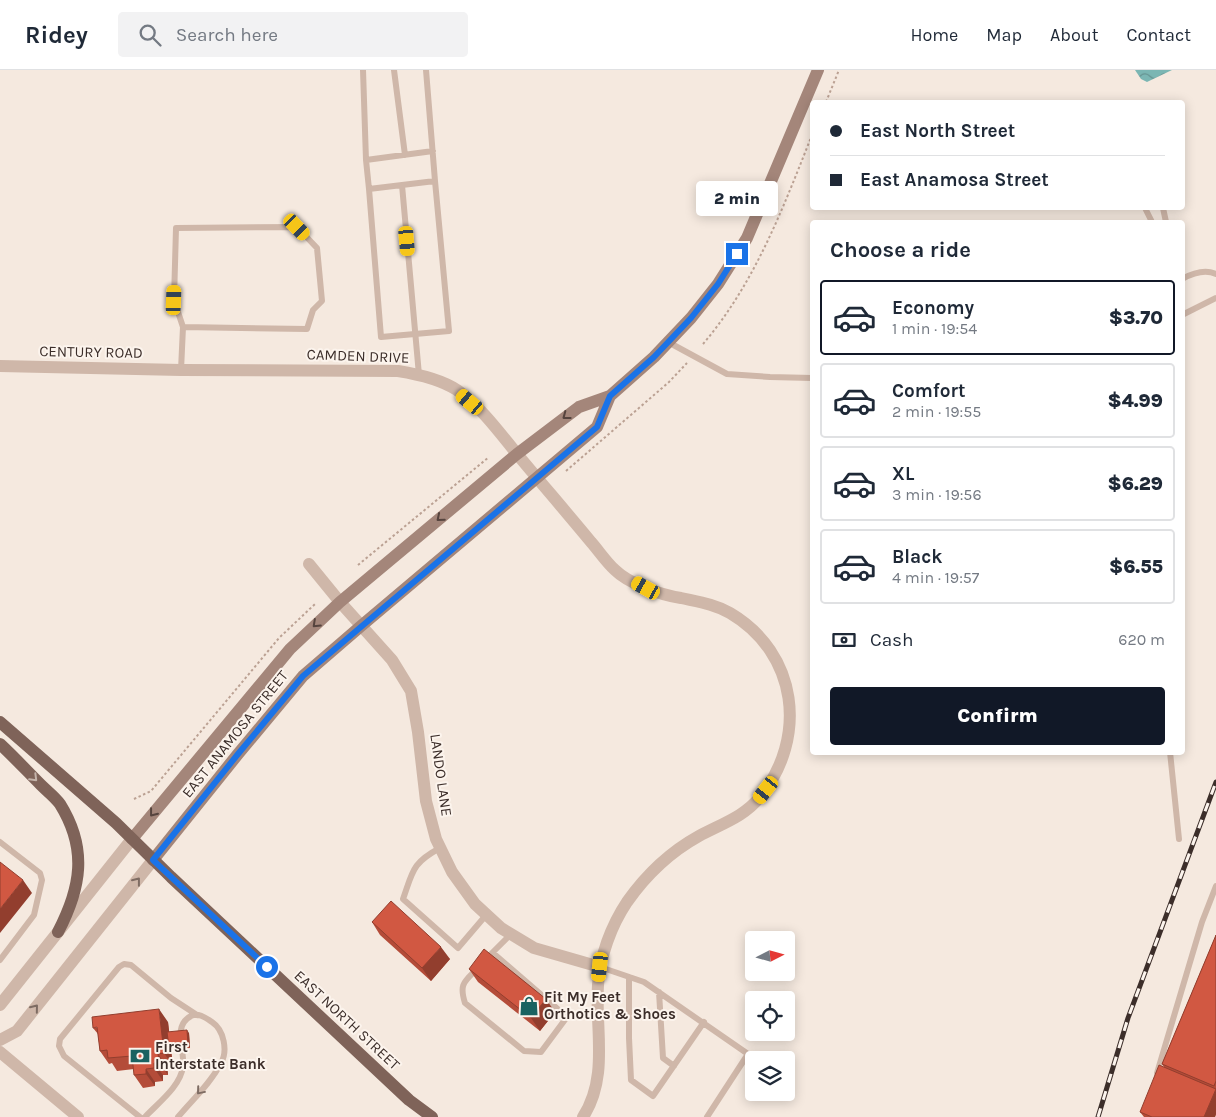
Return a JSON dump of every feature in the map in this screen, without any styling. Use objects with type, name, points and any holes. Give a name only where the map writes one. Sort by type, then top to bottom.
[{"type":"main road","name":"EAST ANAMOSA STREET","points":[[132,839],[290,649],[340,602],[517,454],[579,407],[610,396],[654,357],[691,318],[718,284],[747,238],[818,70]]},
{"type":"main road","name":"EAST ANAMOSA STREET","points":[[153,860],[303,676],[597,427],[610,396]]},
{"type":"main road","name":"EAST NORTH STREET","points":[[0,722],[116,822],[153,860],[409,1100],[432,1117]]},
{"type":"main road","points":[[0,744],[60,803],[74,833],[78,852],[78,881],[58,932]]},
{"type":"street","name":"CENTURY ROAD","points":[[0,366],[181,370]]},
{"type":"street","name":"CAMDEN DRIVE","points":[[181,370],[398,371],[419,374],[455,389],[486,415],[616,572],[646,588],[665,595],[717,606],[748,625],[777,662],[789,695],[790,730],[788,744],[775,776],[766,790],[747,810],[667,857],[644,880],[627,903],[605,948],[600,967],[597,1005],[599,1070],[591,1102],[583,1117]]},
{"type":"street","name":"LANDO LANE","points":[[309,564],[392,660],[412,691],[426,801],[436,839],[452,872],[475,904],[501,928],[534,948],[600,967]]},
{"type":"street","name":"EAST ANAMOSA STREET","points":[[0,1005],[132,839]]},
{"type":"street","name":"EAST ANAMOSA STREET","points":[[0,1040],[17,1031],[153,860]]},
{"type":"street","points":[[0,1052],[78,1117]]},
{"type":"lane","points":[[363,70],[366,160],[382,337],[449,331],[426,70]]},
{"type":"lane","points":[[394,70],[405,155]]},
{"type":"lane","points":[[366,160],[433,151]]},
{"type":"lane","points":[[369,188],[435,182]]},
{"type":"lane","points":[[402,185],[419,374]]},
{"type":"lane","points":[[181,370],[183,327],[174,300],[176,228],[297,227],[317,248],[322,301],[313,310],[306,329],[183,327]]},
{"type":"lane","points":[[1185,277],[1204,272],[1216,274]]},
{"type":"lane","points":[[1185,314],[1216,298]]},
{"type":"lane","points":[[668,342],[728,374],[810,378]]},
{"type":"lane","points":[[1170,755],[1179,839]]},
{"type":"lane","points":[[0,842],[40,873],[42,880],[34,914],[0,960]]},
{"type":"lane","points":[[440,848],[425,856],[416,865],[402,899],[458,948],[487,914]]},
{"type":"lane","points":[[1155,1080],[1202,922],[1216,886]]},
{"type":"lane","points":[[493,953],[567,1017],[541,1052],[524,1051],[465,1003],[462,992],[463,983],[511,934]]},
{"type":"lane","points":[[140,1117],[64,1056],[60,1046],[64,1034],[118,967],[124,964],[131,965],[171,998],[215,1024],[223,1036],[225,1051],[222,1062],[178,1117]]},
{"type":"lane","points":[[600,967],[644,982],[748,1054],[707,1116]]},
{"type":"lane","points":[[629,977],[628,1038],[632,1080],[654,1096],[704,1022]]},
{"type":"lane","points":[[659,992],[663,1058],[674,1066]]},
{"type":"lane","points":[[145,1117],[175,1085],[181,1075],[183,1064],[180,1032],[183,1024],[191,1016],[198,1015]]},
{"type":"path","points":[[827,100],[839,70]]},
{"type":"path","points":[[703,344],[720,324],[748,280],[764,250],[810,140]]},
{"type":"path","points":[[566,471],[669,382],[687,363]]},
{"type":"path","points":[[358,565],[489,457]]},
{"type":"path","points":[[134,799],[151,791],[260,659],[279,638],[316,604]]},
{"type":"water","points":[[1135,70],[1172,70],[1147,82],[1141,79]]},
{"type":"building","points":[[0,862],[23,880],[0,909]]},
{"type":"building","points":[[391,901],[441,947],[422,968],[372,922]]},
{"type":"building","points":[[1216,935],[1216,1081],[1214,1086],[1162,1064]]},
{"type":"building","points":[[484,949],[546,999],[531,1018],[469,969]]},
{"type":"building","name":"First Interstate Bank","points":[[159,1009],[164,1053],[158,1054],[159,1062],[154,1063],[154,1068],[146,1069],[146,1074],[134,1075],[132,1056],[108,1058],[107,1050],[100,1051],[97,1027],[93,1028],[92,1017]]},
{"type":"building","name":"First Interstate Bank","points":[[187,1030],[188,1045],[169,1047],[167,1032]]},
{"type":"building","points":[[1159,1065],[1216,1089],[1204,1117],[1152,1117],[1140,1112]]},
{"type":"railway","points":[[1098,1117],[1128,1018],[1216,782]]},
{"type":"place","name":"Fit My Feet Orthotics & Shoes","points":[[529,1006]]},
{"type":"place","name":"First Interstate Bank","points":[[140,1056]]},
{"type":"route","points":[[267,967],[153,860],[303,676],[597,427],[610,396],[654,357],[691,318],[718,284],[737,254]]}]
